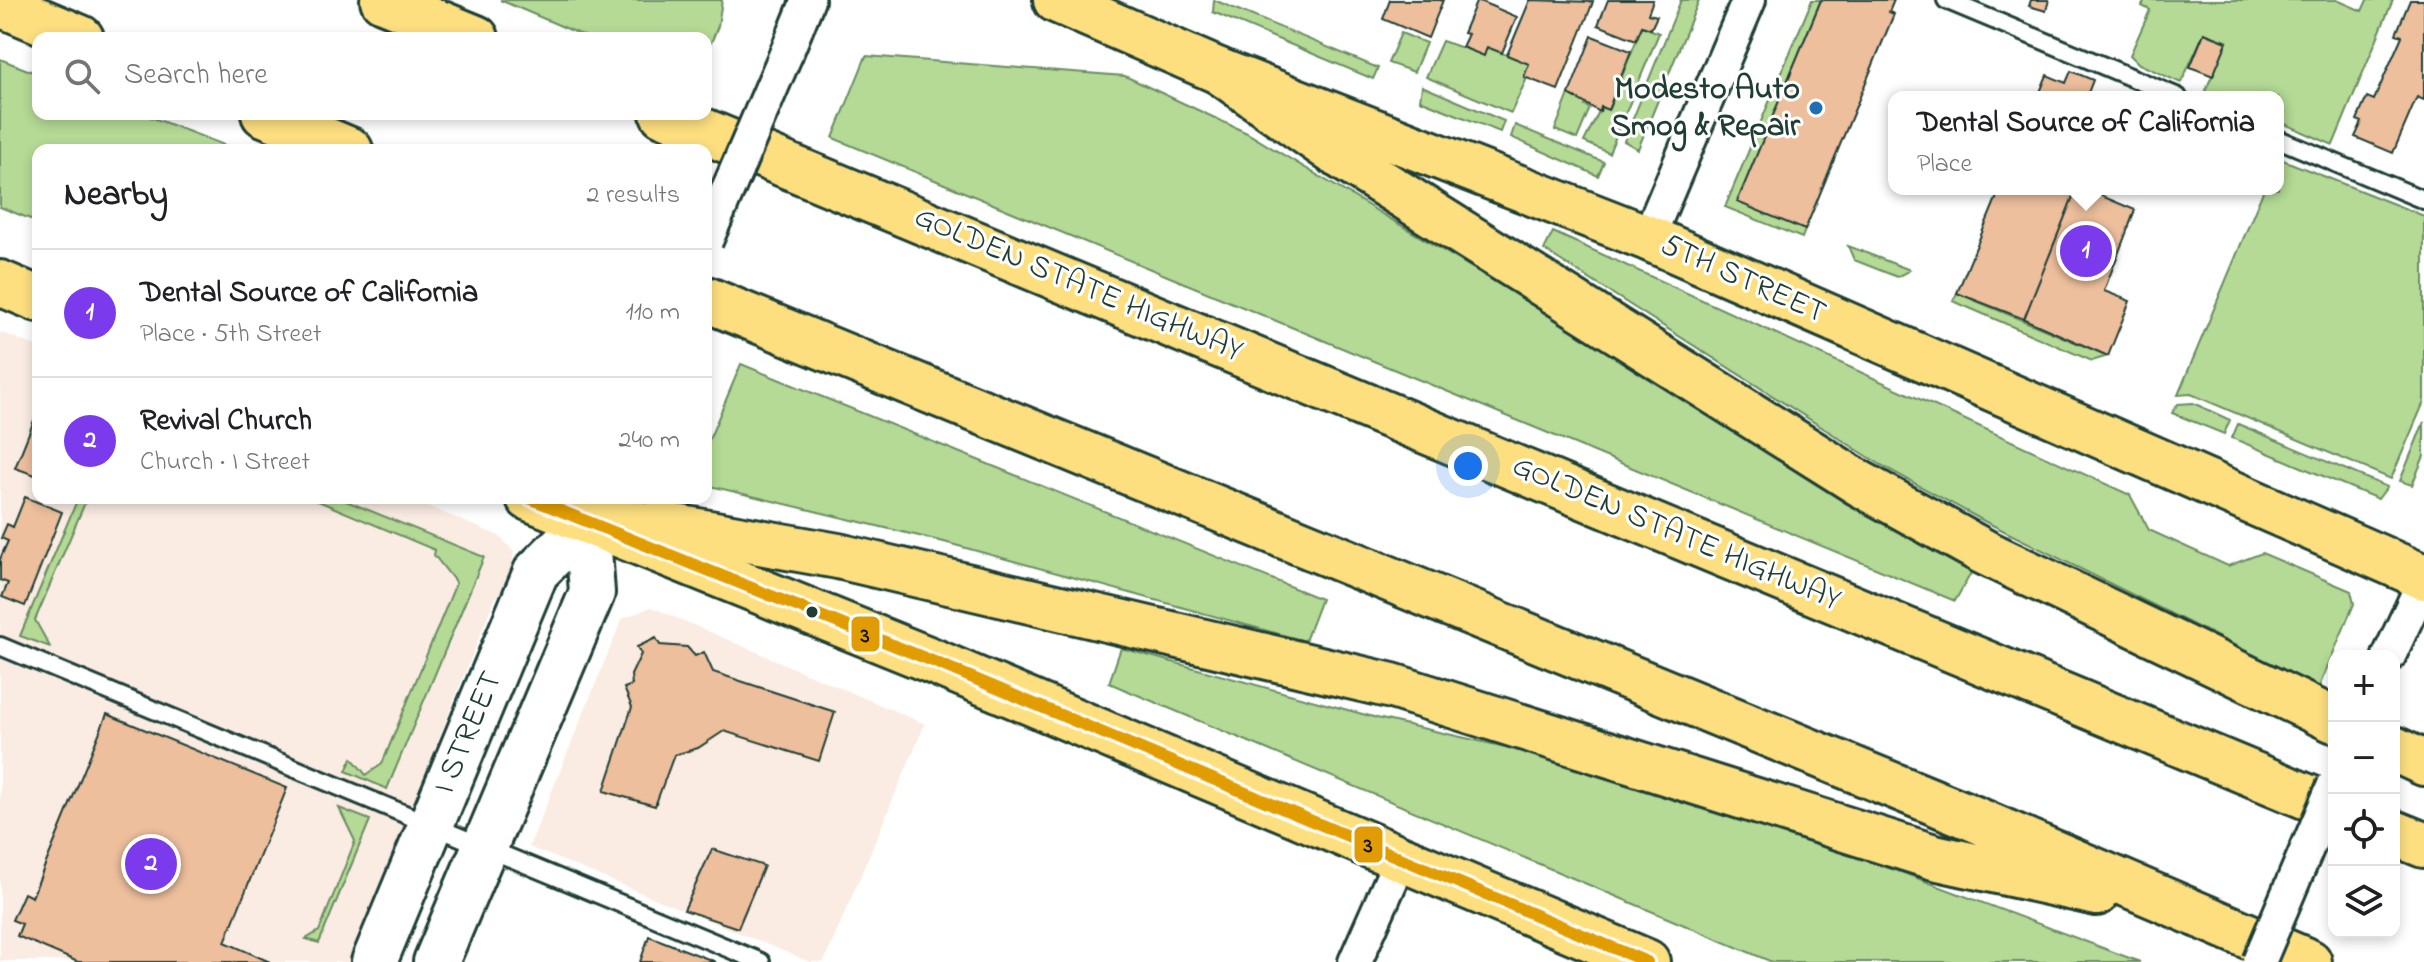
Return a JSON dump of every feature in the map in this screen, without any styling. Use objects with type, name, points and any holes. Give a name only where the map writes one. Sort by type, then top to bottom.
[{"type":"main road","points":[[383,0],[461,32]]},
{"type":"main road","name":"5TH STREET","points":[[1056,0],[1219,71],[1648,238],[2424,579]]},
{"type":"main road","points":[[0,4],[67,32]]},
{"type":"main road","points":[[1219,71],[1337,154],[1859,483],[1984,552],[2328,717]]},
{"type":"main road","points":[[278,120],[336,144]]},
{"type":"main road","name":"GOLDEN STATE HIGHWAY","points":[[677,120],[2328,806]]},
{"type":"main road","points":[[0,283],[32,296]]},
{"type":"main road","points":[[712,301],[1933,802],[2309,962]]},
{"type":"main road","points":[[560,504],[838,556],[1377,682],[1692,778],[1934,857],[2196,915]]},
{"type":"main road","points":[[592,510],[1402,856],[1625,958]]},
{"type":"main road","points":[[2400,752],[2424,763]]},
{"type":"main road","points":[[2400,835],[2424,845]]},
{"type":"street","points":[[712,227],[808,0]]},
{"type":"street","points":[[1648,238],[1749,0]]},
{"type":"street","name":"I STREET","points":[[374,962],[536,572],[592,510]]},
{"type":"street","name":"I STREET","points":[[436,962],[592,593],[592,510]]},
{"type":"street","points":[[2392,650],[2424,579]]},
{"type":"street","points":[[2259,962],[2330,794]]},
{"type":"street","points":[[1355,962],[1402,856]]},
{"type":"lane","points":[[1946,0],[2164,91]]},
{"type":"lane","points":[[2284,142],[2424,200]]},
{"type":"lane","points":[[0,646],[761,962]]},
{"type":"shaded area","points":[[0,332],[32,345],[32,504],[422,504],[499,536],[514,552],[510,581],[494,600],[350,962],[0,961]]},
{"type":"shaded area","points":[[651,607],[925,724],[824,962],[810,962],[529,847],[622,619]]},
{"type":"green space","points":[[500,0],[722,0],[712,40],[712,32],[575,32]]},
{"type":"green space","points":[[1214,0],[1378,68],[1373,79],[1213,12]]},
{"type":"green space","points":[[1681,0],[1699,0],[1638,149],[1624,141]]},
{"type":"green space","points":[[1812,0],[1821,0],[1738,201],[1805,230],[1802,238],[1725,207]]},
{"type":"green space","points":[[2145,0],[2337,0],[2362,11],[2367,0],[2393,0],[2333,145],[2284,124],[2284,91],[2205,91],[2227,41],[2204,33],[2181,83],[2139,64],[2130,55],[2150,10],[2142,6]]},
{"type":"green space","points":[[1642,26],[1659,33],[1609,153],[1584,142],[1601,107],[1609,109]]},
{"type":"green space","points":[[1401,33],[1426,43],[1414,72],[1388,63]]},
{"type":"green space","points":[[1442,41],[1484,55],[1487,47],[1529,64],[1524,76],[1527,78],[1511,113],[1426,77]]},
{"type":"green space","points":[[866,56],[1125,76],[1247,133],[1539,308],[1733,430],[1974,568],[1955,601],[833,138]]},
{"type":"green space","points":[[0,59],[32,72],[32,120],[159,120],[221,144],[32,144],[32,220],[0,207]]},
{"type":"green space","points":[[1422,86],[1504,121],[1500,132],[1420,100]]},
{"type":"green space","points":[[1569,94],[1587,102],[1585,106],[1590,108],[1577,139],[1555,130]]},
{"type":"green space","points":[[1515,125],[1604,162],[1598,176],[1511,137]]},
{"type":"green space","points":[[2284,160],[2424,216],[2424,402],[2391,479],[2191,394],[2178,395],[2261,195],[2284,195]]},
{"type":"green space","points":[[1553,232],[2130,495],[2149,530],[2228,566],[2262,553],[2351,591],[2354,604],[2335,650],[2328,650],[2328,666],[2319,687],[1984,521],[1881,465],[1544,250]]},
{"type":"green space","points":[[1848,246],[1910,270],[1897,277],[1854,260]]},
{"type":"green space","points":[[1957,293],[2108,356],[2092,361],[1953,301]]},
{"type":"green space","points":[[741,364],[1321,599],[1305,641],[944,542],[712,486],[712,433]]},
{"type":"green space","points":[[2193,403],[2230,420],[2224,434],[2172,413],[2178,404]]},
{"type":"green space","points":[[2424,422],[2424,456],[2412,485],[2400,481]]},
{"type":"green space","points":[[2238,424],[2387,487],[2378,499],[2232,438]]},
{"type":"green space","points":[[75,504],[84,504],[35,620],[50,647],[20,636]]},
{"type":"green space","points":[[325,504],[354,504],[484,557],[387,789],[346,771],[352,758],[366,775],[382,764],[456,583],[434,555],[435,550]]},
{"type":"green space","points":[[1121,648],[1377,718],[1603,769],[1813,839],[2140,962],[1772,962],[1109,683]]},
{"type":"green space","points":[[339,808],[370,820],[319,943],[306,939],[319,931],[355,841]]},
{"type":"building","points":[[1390,0],[1443,0],[1428,38],[1383,19]]},
{"type":"building","points":[[1477,0],[1517,17],[1502,53],[1487,47],[1484,56],[1462,47],[1468,34],[1463,33]]},
{"type":"building","points":[[1530,0],[1593,2],[1558,90],[1524,77],[1529,64],[1507,55]]},
{"type":"building","points":[[1608,0],[1653,0],[1648,14],[1657,16],[1651,29],[1642,26],[1636,40],[1598,25]]},
{"type":"building","name":"Modesto Auto Smog & Repair","points":[[1821,0],[1894,0],[1889,12],[1894,14],[1805,230],[1737,202]]},
{"type":"building","points":[[2031,0],[2049,0],[2046,11],[2029,6]]},
{"type":"building","points":[[2410,0],[2424,0],[2424,100],[2417,97],[2393,153],[2355,137],[2362,122],[2357,120],[2367,97],[2374,100],[2402,36],[2396,34]]},
{"type":"building","points":[[2204,33],[2227,42],[2213,76],[2190,67]]},
{"type":"building","points":[[1592,36],[1631,51],[1608,110],[1601,107],[1600,112],[1569,94]]},
{"type":"building","points":[[2071,71],[2093,80],[2089,91],[2040,91],[2047,75],[2066,83]]},
{"type":"building","points":[[1998,195],[2074,195],[2024,319],[1957,293]]},
{"type":"building","points":[[2074,195],[2099,195],[2135,210],[2104,291],[2130,301],[2108,356],[2024,319]]},
{"type":"building","points":[[32,426],[32,474],[15,468]]},
{"type":"building","points":[[25,497],[32,500],[32,504],[42,504],[62,512],[25,606],[2,597],[8,583],[0,580],[0,559],[8,541],[1,538],[7,524],[13,527]]},
{"type":"building","points":[[656,638],[660,645],[687,647],[695,656],[704,652],[713,672],[835,712],[819,761],[724,731],[698,748],[674,755],[655,806],[604,791],[632,707],[624,688],[632,685],[631,675],[641,654],[637,647]]},
{"type":"building","points":[[107,714],[287,788],[225,942],[270,962],[78,962],[17,936],[22,924],[12,920],[24,893],[32,897]]},
{"type":"building","points":[[712,849],[764,866],[738,928],[684,910]]},
{"type":"building","points":[[649,936],[716,962],[640,962]]},
{"type":"transit line","name":"3","points":[[544,504],[930,660],[1647,962]]},
{"type":"place","name":"Modesto Auto Smog & Repair","points":[[1816,108]]},
{"type":"place","name":"Dental Source of California","points":[[2086,251]]},
{"type":"place","name":"Revival Church","points":[[151,864]]}]
